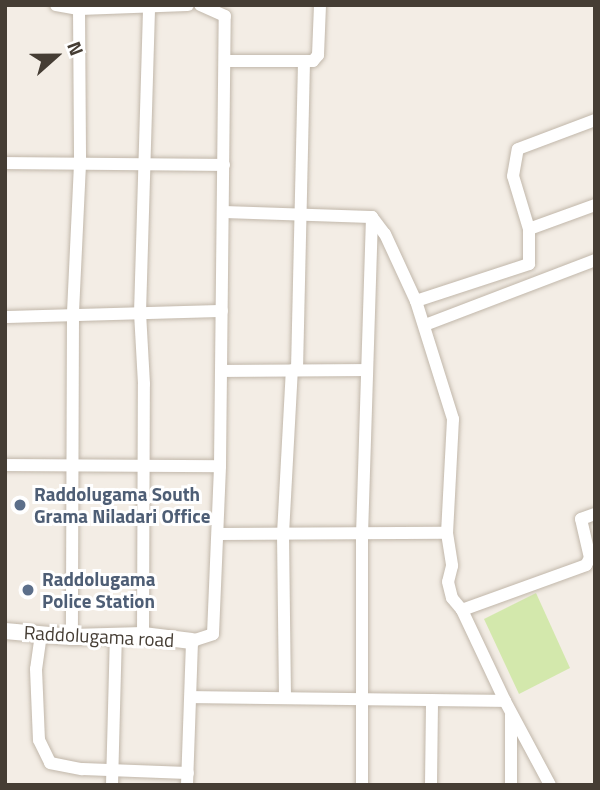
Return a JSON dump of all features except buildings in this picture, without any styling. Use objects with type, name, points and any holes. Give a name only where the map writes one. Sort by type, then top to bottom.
[{"type":"street","points":[[56,5],[79,9],[188,5]]},
{"type":"street","points":[[41,634],[36,669],[39,740],[50,763],[82,769],[111,768],[188,779],[192,640],[213,634],[222,371],[225,16],[200,5]]},
{"type":"street","points":[[225,61],[313,61],[318,55],[320,5]]},
{"type":"street","points":[[143,635],[141,466],[144,384],[140,313],[149,7]]},
{"type":"street","points":[[72,637],[73,315],[80,164],[79,9]]},
{"type":"street","points":[[285,698],[283,534],[294,370],[304,63]]},
{"type":"street","points":[[416,301],[529,264],[529,229],[513,176],[518,149],[595,120]]},
{"type":"street","points":[[5,163],[224,165]]},
{"type":"street","points":[[529,229],[595,205]]},
{"type":"street","points":[[223,212],[372,217]]},
{"type":"street","points":[[372,217],[385,234],[416,301],[453,419],[447,533],[452,566],[448,582],[452,598],[462,610],[550,785]]},
{"type":"street","points":[[362,785],[362,534],[372,217]]},
{"type":"street","points":[[425,325],[595,260]]},
{"type":"street","points":[[5,317],[222,310]]},
{"type":"street","points":[[222,371],[367,370]]},
{"type":"street","points":[[5,465],[220,466]]},
{"type":"street","points":[[462,610],[586,565],[590,558],[581,519],[595,514]]},
{"type":"street","points":[[218,534],[447,533]]},
{"type":"street","name":"Raddolugama road","points":[[5,631],[72,637],[143,635],[192,640]]},
{"type":"street","points":[[111,785],[116,637]]},
{"type":"street","points":[[191,697],[432,700],[508,706]]},
{"type":"street","points":[[431,785],[432,700]]},
{"type":"street","points":[[508,706],[511,785]]},
{"type":"green space","points":[[536,593],[570,668],[519,694],[484,619]]},
{"type":"place","name":"Raddolugama South Grama Niladari Office","points":[[20,505]]},
{"type":"place","name":"Raddolugama Police Station","points":[[28,590]]}]
